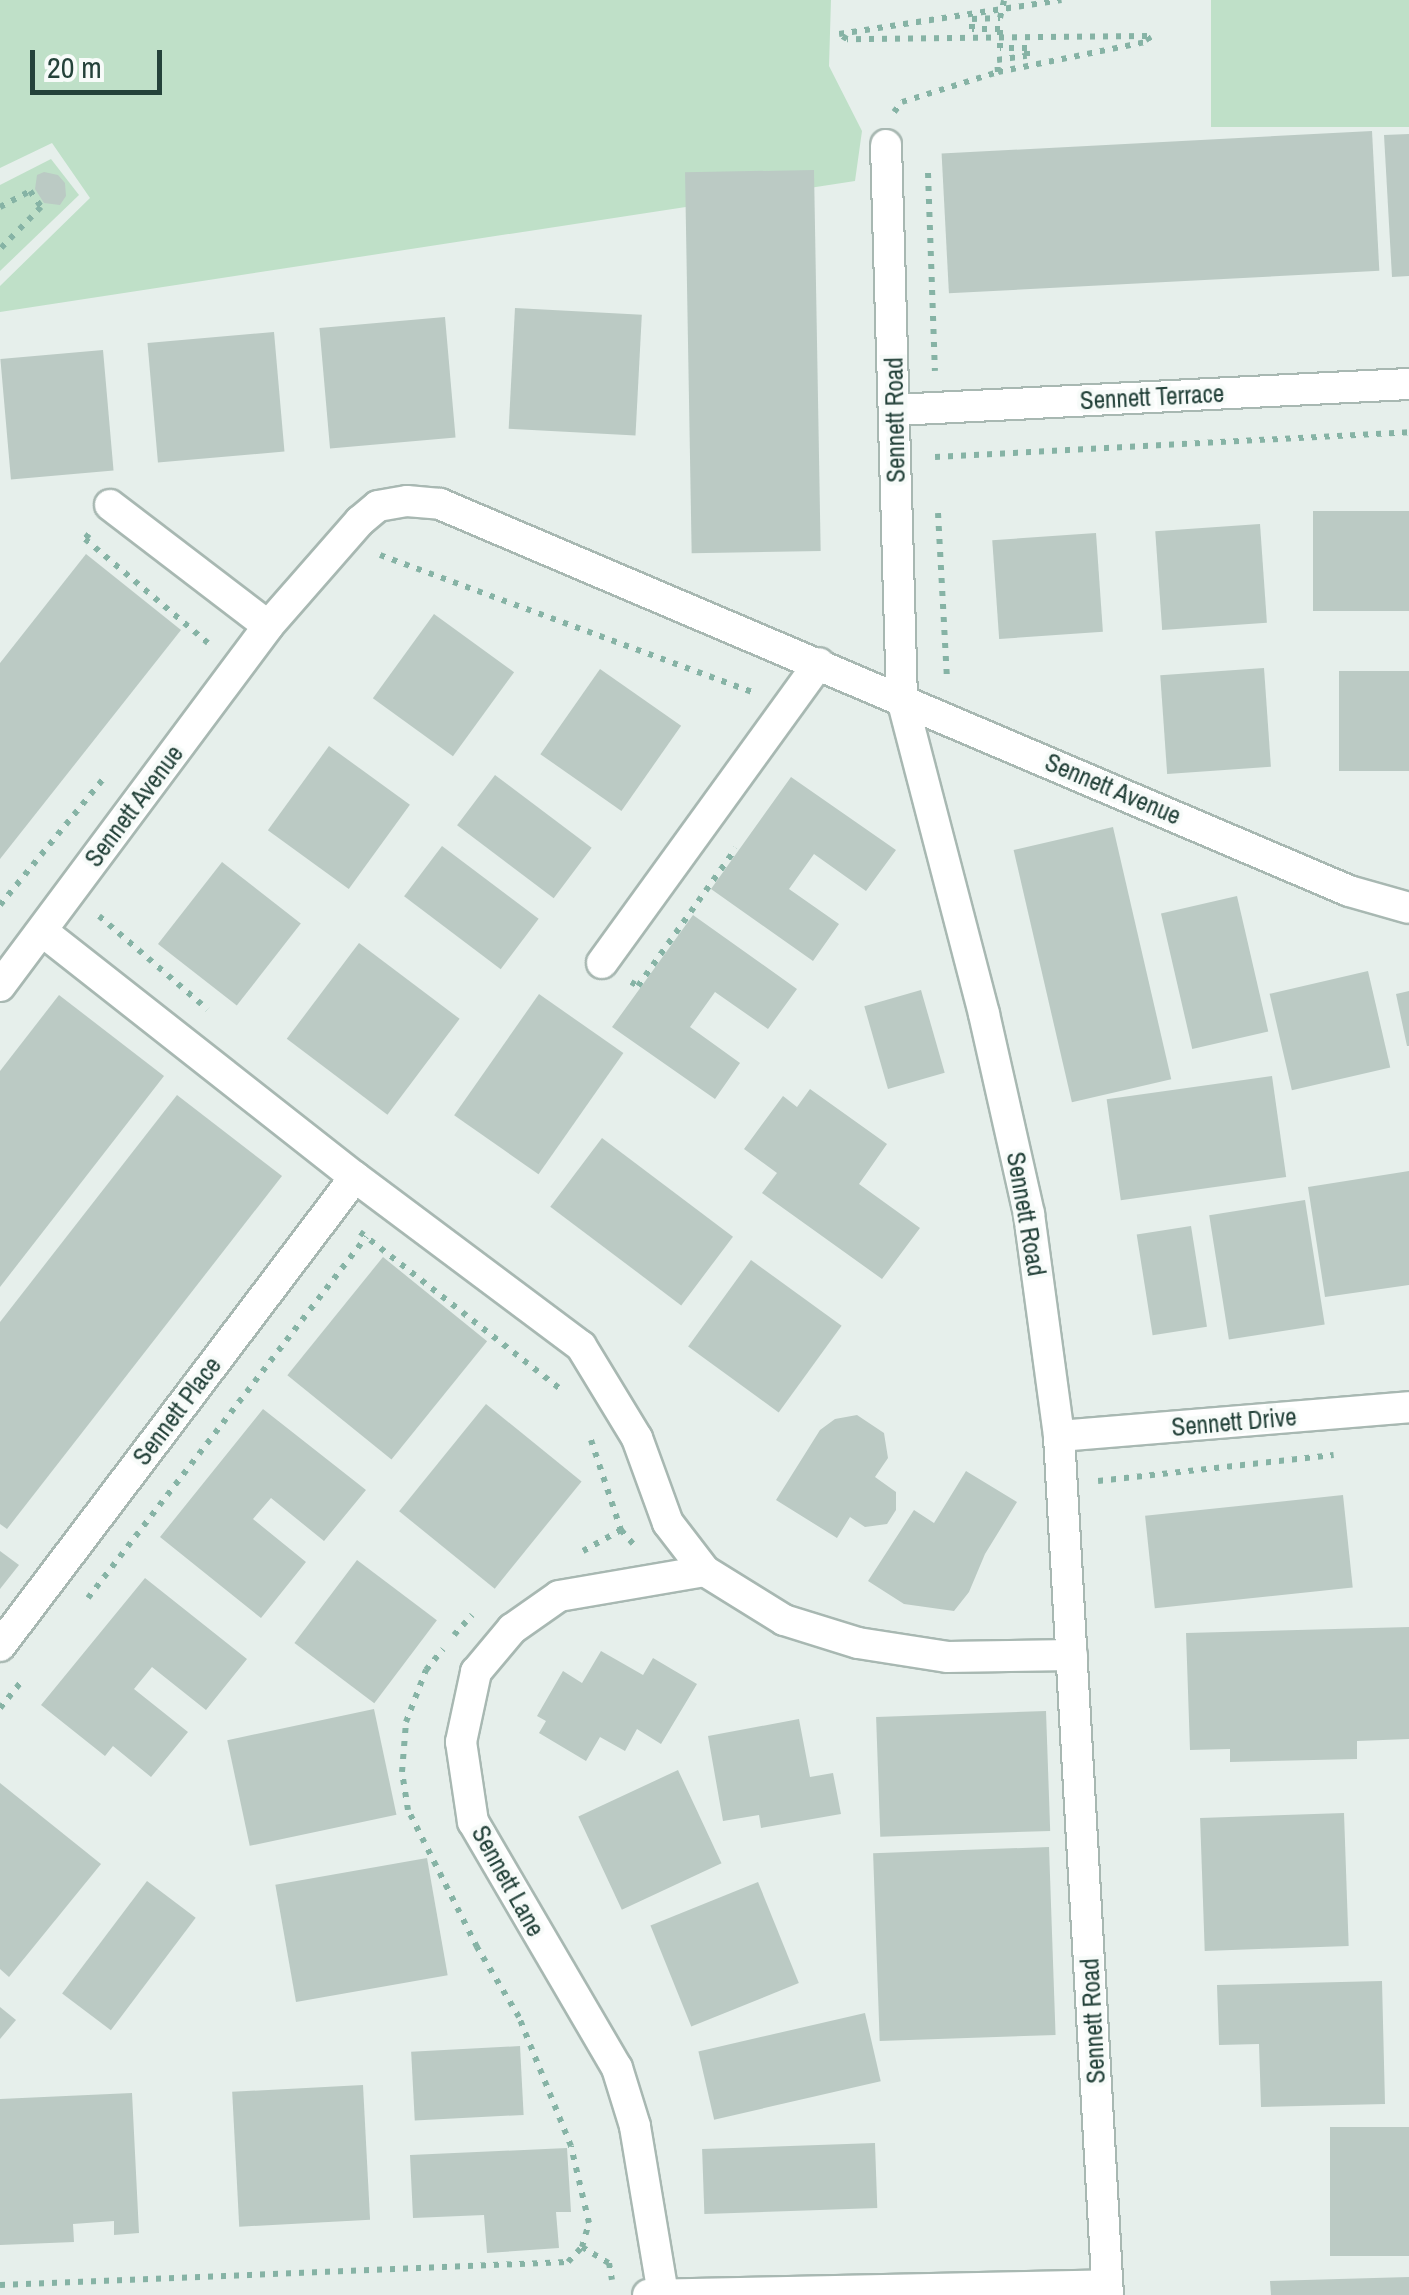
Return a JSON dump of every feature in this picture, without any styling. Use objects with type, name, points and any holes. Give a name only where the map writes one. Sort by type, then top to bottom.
[{"type":"street","name":"Sennett Road","points":[[886,145],[902,698],[984,1014],[1029,1214],[1059,1436],[1107,2290]]},
{"type":"street","name":"Sennett Terrace","points":[[896,410],[1409,384]]},
{"type":"street","name":"Sennett Avenue","points":[[0,986],[268,626],[360,520],[378,506],[407,500],[440,504],[1349,890],[1409,908]]},
{"type":"street","points":[[110,505],[268,626]]},
{"type":"street","points":[[602,963],[819,663]]},
{"type":"street","points":[[42,931],[355,1178],[581,1346],[637,1438],[668,1523],[705,1571],[784,1620],[858,1643],[946,1658],[1072,1655]]},
{"type":"street","name":"Sennett Place","points":[[0,1646],[355,1178]]},
{"type":"street","name":"Sennett Drive","points":[[1059,1436],[1409,1407]]},
{"type":"street","name":"Sennett Lane","points":[[662,2294],[635,2126],[617,2068],[474,1822],[461,1742],[476,1672],[512,1629],[560,1596],[705,1571]]},
{"type":"street","points":[[648,2295],[1107,2290]]},
{"type":"path","points":[[886,145],[885,124],[902,102],[998,72],[1148,44],[1151,38],[846,38],[839,34],[1003,4],[1061,0]]},
{"type":"path","points":[[998,72],[997,60],[1027,56],[1026,48],[1000,48],[1000,29],[972,29],[972,19],[1000,18],[1003,4]]},
{"type":"path","points":[[0,206],[30,191],[41,207],[0,249]]},
{"type":"path","points":[[935,457],[1409,432]]},
{"type":"path","points":[[370,554],[408,564],[789,705]]},
{"type":"path","points":[[0,905],[112,768]]},
{"type":"path","points":[[331,1208],[572,1398]]},
{"type":"path","points":[[87,1599],[366,1237]]},
{"type":"path","points":[[588,1428],[621,1530],[664,1578]]},
{"type":"path","points":[[1092,1482],[1350,1453]]},
{"type":"path","points":[[0,1708],[25,1677]]},
{"type":"path","points":[[0,2285],[568,2262],[582,2248],[609,2263],[613,2295]]},
{"type":"green space","points":[[0,0],[831,0],[829,66],[862,131],[855,181],[0,312],[0,286],[90,198],[52,143],[0,168]]},
{"type":"green space","points":[[1211,0],[1409,0],[1409,127],[1211,127]]},
{"type":"green space","points":[[51,159],[79,195],[0,271],[0,185]]},
{"type":"building","points":[[1372,131],[1379,271],[949,293],[942,154]]},
{"type":"building","points":[[1409,134],[1409,276],[1392,277],[1384,135]]},
{"type":"building","points":[[814,170],[821,551],[692,553],[685,172]]},
{"type":"building","points":[[37,175],[58,175],[65,183],[66,196],[60,205],[44,203],[35,189]]},
{"type":"building","points":[[515,308],[642,315],[635,435],[509,429]]},
{"type":"building","points":[[445,317],[456,438],[330,449],[319,328]]},
{"type":"building","points":[[274,332],[284,452],[158,463],[147,343]]},
{"type":"building","points":[[103,350],[114,471],[11,480],[0,359]]},
{"type":"building","points":[[1313,511],[1409,511],[1409,611],[1313,611]]},
{"type":"building","points":[[1260,524],[1267,623],[1162,630],[1155,531]]},
{"type":"building","points":[[1096,533],[1103,632],[999,639],[992,540]]},
{"type":"building","points":[[86,554],[181,630],[0,859],[0,663]]},
{"type":"building","points":[[434,614],[514,672],[453,756],[373,698]]},
{"type":"building","points":[[1264,668],[1271,767],[1167,774],[1160,675]]},
{"type":"building","points":[[600,669],[681,726],[621,811],[540,754]]},
{"type":"building","points":[[1339,671],[1409,671],[1409,771],[1339,771]]},
{"type":"building","points":[[329,746],[410,805],[349,889],[268,830]]},
{"type":"building","points":[[495,775],[592,848],[554,898],[457,825]]},
{"type":"building","points":[[791,777],[896,850],[866,891],[814,854],[789,889],[839,924],[813,961],[711,889]]},
{"type":"building","points":[[1113,827],[1171,1079],[1072,1102],[1014,850]]},
{"type":"building","points":[[442,846],[539,919],[501,969],[404,896]]},
{"type":"building","points":[[222,862],[301,924],[237,1006],[158,944]]},
{"type":"building","points":[[1237,896],[1268,1031],[1192,1049],[1161,914]]},
{"type":"building","points":[[693,915],[797,989],[768,1029],[715,992],[690,1027],[740,1063],[715,1099],[612,1027]]},
{"type":"building","points":[[359,943],[460,1019],[387,1115],[287,1039]]},
{"type":"building","points":[[1368,971],[1390,1067],[1292,1090],[1270,994]]},
{"type":"building","points":[[921,990],[945,1073],[888,1089],[864,1006]]},
{"type":"building","points":[[1409,991],[1409,1046],[1407,1046],[1396,994]]},
{"type":"building","points":[[539,994],[623,1053],[538,1174],[454,1115]]},
{"type":"building","points":[[59,995],[164,1076],[0,1287],[0,1071]]},
{"type":"building","points":[[1272,1076],[1286,1177],[1121,1200],[1107,1099]]},
{"type":"building","points":[[810,1089],[887,1144],[859,1184],[920,1228],[882,1279],[762,1193],[777,1173],[744,1149],[783,1096],[797,1107]]},
{"type":"building","points":[[177,1095],[282,1176],[7,1529],[0,1524],[0,1322]]},
{"type":"building","points":[[602,1138],[733,1237],[681,1305],[550,1207]]},
{"type":"building","points":[[1409,1171],[1409,1285],[1325,1297],[1308,1187]]},
{"type":"building","points":[[1305,1200],[1325,1324],[1229,1340],[1209,1215]]},
{"type":"building","points":[[1191,1226],[1207,1327],[1153,1335],[1137,1235]]},
{"type":"building","points":[[383,1257],[487,1341],[391,1459],[287,1375]]},
{"type":"building","points":[[751,1260],[842,1326],[779,1412],[688,1347]]},
{"type":"building","points":[[486,1404],[582,1481],[495,1589],[399,1511]]},
{"type":"building","points":[[263,1409],[366,1490],[324,1541],[271,1498],[253,1519],[306,1562],[261,1618],[160,1537]]},
{"type":"building","points":[[857,1415],[884,1433],[888,1458],[875,1477],[896,1492],[896,1510],[887,1524],[865,1527],[850,1517],[837,1538],[776,1500],[820,1430],[835,1419]]},
{"type":"building","points":[[966,1471],[1017,1502],[985,1554],[969,1592],[954,1611],[904,1604],[868,1581],[914,1510],[934,1523]]},
{"type":"building","points":[[1343,1495],[1353,1587],[1155,1608],[1145,1516]]},
{"type":"building","points":[[0,1551],[19,1565],[0,1589]]},
{"type":"building","points":[[357,1560],[437,1620],[374,1703],[294,1643]]},
{"type":"building","points":[[145,1578],[247,1659],[206,1710],[152,1667],[134,1689],[188,1732],[151,1777],[113,1746],[105,1756],[41,1705]]},
{"type":"building","points":[[1409,1627],[1409,1739],[1357,1741],[1357,1759],[1230,1762],[1230,1749],[1190,1750],[1186,1633]]},
{"type":"building","points":[[601,1651],[643,1675],[653,1658],[697,1684],[661,1744],[637,1729],[625,1751],[600,1737],[586,1761],[539,1733],[546,1721],[537,1716],[563,1671],[582,1683]]},
{"type":"building","points":[[374,1709],[396,1815],[250,1846],[227,1740]]},
{"type":"building","points":[[1046,1711],[1050,1831],[880,1837],[876,1717]]},
{"type":"building","points":[[799,1719],[810,1777],[833,1773],[841,1814],[761,1828],[759,1815],[723,1821],[708,1736]]},
{"type":"building","points":[[678,1770],[722,1863],[622,1910],[578,1816]]},
{"type":"building","points":[[0,1783],[101,1864],[9,1977],[0,1969]]},
{"type":"building","points":[[1344,1813],[1349,1946],[1205,1951],[1200,1818]]},
{"type":"building","points":[[1049,1847],[1056,2035],[880,2041],[873,1853]]},
{"type":"building","points":[[427,1858],[448,1975],[296,2002],[275,1885]]},
{"type":"building","points":[[147,1881],[196,1918],[111,2030],[62,1994]]},
{"type":"building","points":[[758,1882],[799,1983],[691,2027],[650,1925]]},
{"type":"building","points":[[1382,1981],[1385,2104],[1261,2107],[1259,2044],[1219,2045],[1217,1985]]},
{"type":"building","points":[[0,2007],[16,2020],[0,2039]]},
{"type":"building","points":[[865,2013],[881,2081],[714,2120],[698,2051]]},
{"type":"building","points":[[520,2046],[524,2115],[415,2121],[411,2052]]},
{"type":"building","points":[[363,2085],[370,2220],[239,2227],[232,2092]]},
{"type":"building","points":[[132,2093],[139,2233],[114,2235],[114,2221],[73,2224],[74,2242],[0,2245],[0,2099]]},
{"type":"building","points":[[1330,2127],[1409,2127],[1409,2256],[1330,2256]]},
{"type":"building","points":[[875,2143],[877,2208],[704,2214],[702,2149]]},
{"type":"building","points":[[567,2148],[571,2212],[556,2212],[559,2248],[487,2253],[484,2215],[413,2218],[410,2155]]},
{"type":"building","points":[[1409,2277],[1409,2295],[1271,2295],[1270,2281]]}]
